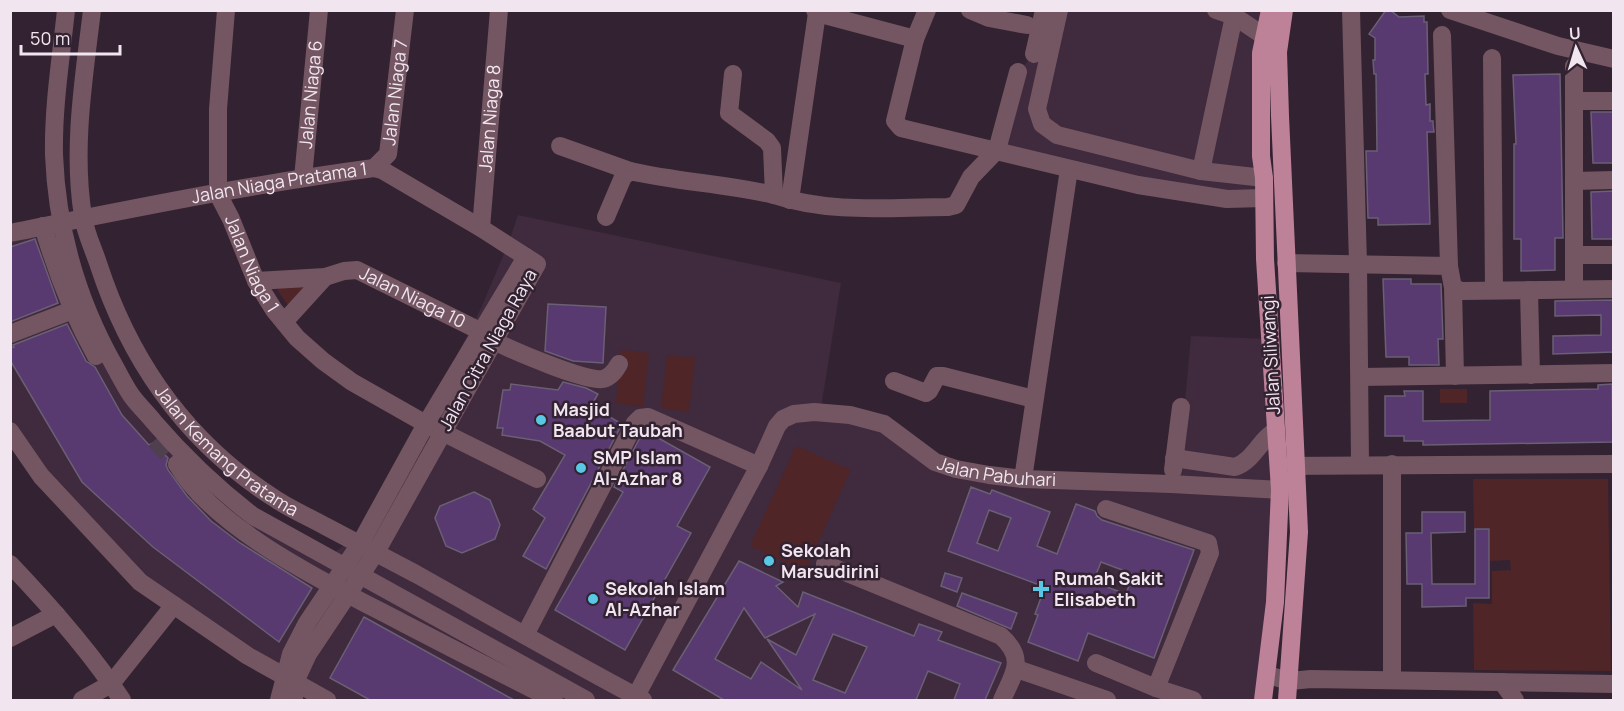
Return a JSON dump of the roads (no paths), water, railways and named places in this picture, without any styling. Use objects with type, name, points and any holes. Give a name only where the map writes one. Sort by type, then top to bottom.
[{"type":"main road","name":"Jalan Siliwangi","points":[[1263,700],[1275,602],[1280,490],[1265,259],[1264,178],[1261,156],[1261,53],[1270,10]]},
{"type":"main road","name":"Jalan Siliwangi","points":[[1284,10],[1278,52],[1286,263],[1298,467],[1299,532],[1287,700]]},
{"type":"street","name":"Jalan Kemang Pratama","points":[[66,10],[55,114],[54,155],[61,221],[79,307],[131,395],[167,450],[253,516],[586,700]]},
{"type":"street","name":"Jalan Kemang Pratama","points":[[92,10],[79,124],[83,218],[117,317],[130,344],[165,398],[204,441],[238,472],[278,501],[368,548],[639,698]]},
{"type":"street","name":"Jalan Niaga 1","points":[[226,10],[218,109],[218,194],[231,219],[256,281],[297,338],[352,382],[434,428],[537,479]]},
{"type":"street","name":"Jalan Niaga 6","points":[[303,178],[320,10]]},
{"type":"street","name":"Jalan Niaga 7","points":[[374,168],[388,154],[405,10]]},
{"type":"street","name":"Jalan Niaga 8","points":[[481,228],[499,10]]},
{"type":"street","points":[[927,10],[915,39],[895,121],[897,125],[1069,170],[1190,194],[1227,199],[1264,198]]},
{"type":"street","points":[[970,10],[989,18],[1027,25]]},
{"type":"street","points":[[1034,54],[1044,10]]},
{"type":"street","points":[[1059,10],[1037,108],[1042,124],[1057,135],[1201,171],[1264,178]]},
{"type":"street","points":[[1216,10],[1234,16],[1264,36]]},
{"type":"street","points":[[1351,10],[1358,264],[1360,464]]},
{"type":"street","points":[[1450,10],[1472,14],[1558,46],[1614,59]]},
{"type":"street","points":[[782,197],[816,12],[915,39]]},
{"type":"street","points":[[1201,171],[1234,16]]},
{"type":"street","points":[[1442,35],[1449,266],[1453,288],[1455,376]]},
{"type":"street","points":[[1492,58],[1494,290]]},
{"type":"street","points":[[1574,66],[1574,289]]},
{"type":"street","points":[[560,146],[630,171],[746,189],[838,208],[952,207],[958,203],[971,177],[997,150],[1018,72]]},
{"type":"street","points":[[733,74],[729,113],[772,148],[782,197]]},
{"type":"street","points":[[1574,101],[1614,101]]},
{"type":"street","name":"Jalan Niaga Pratama 1","points":[[10,232],[303,178],[374,168],[382,170],[526,257]]},
{"type":"street","points":[[1023,479],[1069,170]]},
{"type":"street","points":[[606,217],[623,177],[630,171]]},
{"type":"street","points":[[1574,181],[1614,180]]},
{"type":"street","points":[[10,334],[79,307],[43,226]]},
{"type":"street","points":[[1574,255],[1614,255]]},
{"type":"street","name":"Jalan Citra Niaga Raya","points":[[294,700],[290,679],[291,654],[307,622],[340,590],[368,548],[488,336],[537,266],[526,257]]},
{"type":"street","points":[[1286,263],[1449,266]]},
{"type":"street","name":"Jalan Niaga 10","points":[[256,281],[325,278],[344,271],[357,270],[488,336],[594,380],[606,379],[615,372],[619,364]]},
{"type":"street","points":[[284,322],[325,278]]},
{"type":"street","points":[[1453,288],[1462,291],[1614,289]]},
{"type":"street","points":[[1529,290],[1530,375]]},
{"type":"street","points":[[1360,377],[1614,373]]},
{"type":"street","points":[[894,381],[926,393],[937,376],[943,376],[1034,399]]},
{"type":"street","points":[[1171,484],[1181,407]]},
{"type":"street","name":"Jalan Pabuhari","points":[[759,466],[777,426],[783,419],[794,414],[814,412],[850,415],[884,424],[935,462],[989,475],[1023,479],[1280,490]]},
{"type":"street","points":[[525,635],[634,423],[639,418],[648,417],[759,466],[639,698]]},
{"type":"street","points":[[1174,458],[1235,468],[1242,465],[1267,436],[1275,431]]},
{"type":"street","points":[[11,433],[41,476],[140,582],[248,656],[327,700]]},
{"type":"street","points":[[167,450],[206,500],[255,540],[340,590],[554,700]]},
{"type":"street","points":[[1392,464],[1392,680]]},
{"type":"street","points":[[1278,466],[1614,464]]},
{"type":"street","points":[[1107,509],[1208,543],[1210,546],[1210,553],[1156,688]]},
{"type":"street","points":[[255,540],[264,521]]},
{"type":"street","points":[[10,564],[56,615],[122,700]]},
{"type":"street","points":[[825,564],[1001,636],[1012,647],[1017,669],[1002,700]]},
{"type":"street","points":[[82,700],[111,684],[174,605]]},
{"type":"street","points":[[10,638],[56,615]]},
{"type":"street","points":[[1096,663],[1192,700]]},
{"type":"street","points":[[1017,669],[1107,700]]},
{"type":"street","points":[[1267,675],[1290,681],[1311,679],[1614,684]]},
{"type":"street","name":"Jalan Citra Niaga Raya","points":[[279,700],[290,679]]},
{"type":"street","points":[[1502,682],[1515,700]]},
{"type":"tunnel","points":[[155,440],[177,464]]},
{"type":"place","name":"Masjid Baabut Taubah","points":[[541,420]]},
{"type":"place","name":"SMP Islam Al-Azhar 8","points":[[581,468]]},
{"type":"place","name":"Sekolah Marsudirini","points":[[769,561]]},
{"type":"place","name":"Rumah Sakit Elisabeth","points":[[1041,589]]},
{"type":"place","name":"Sekolah Islam Al-Azhar","points":[[593,599]]}]
